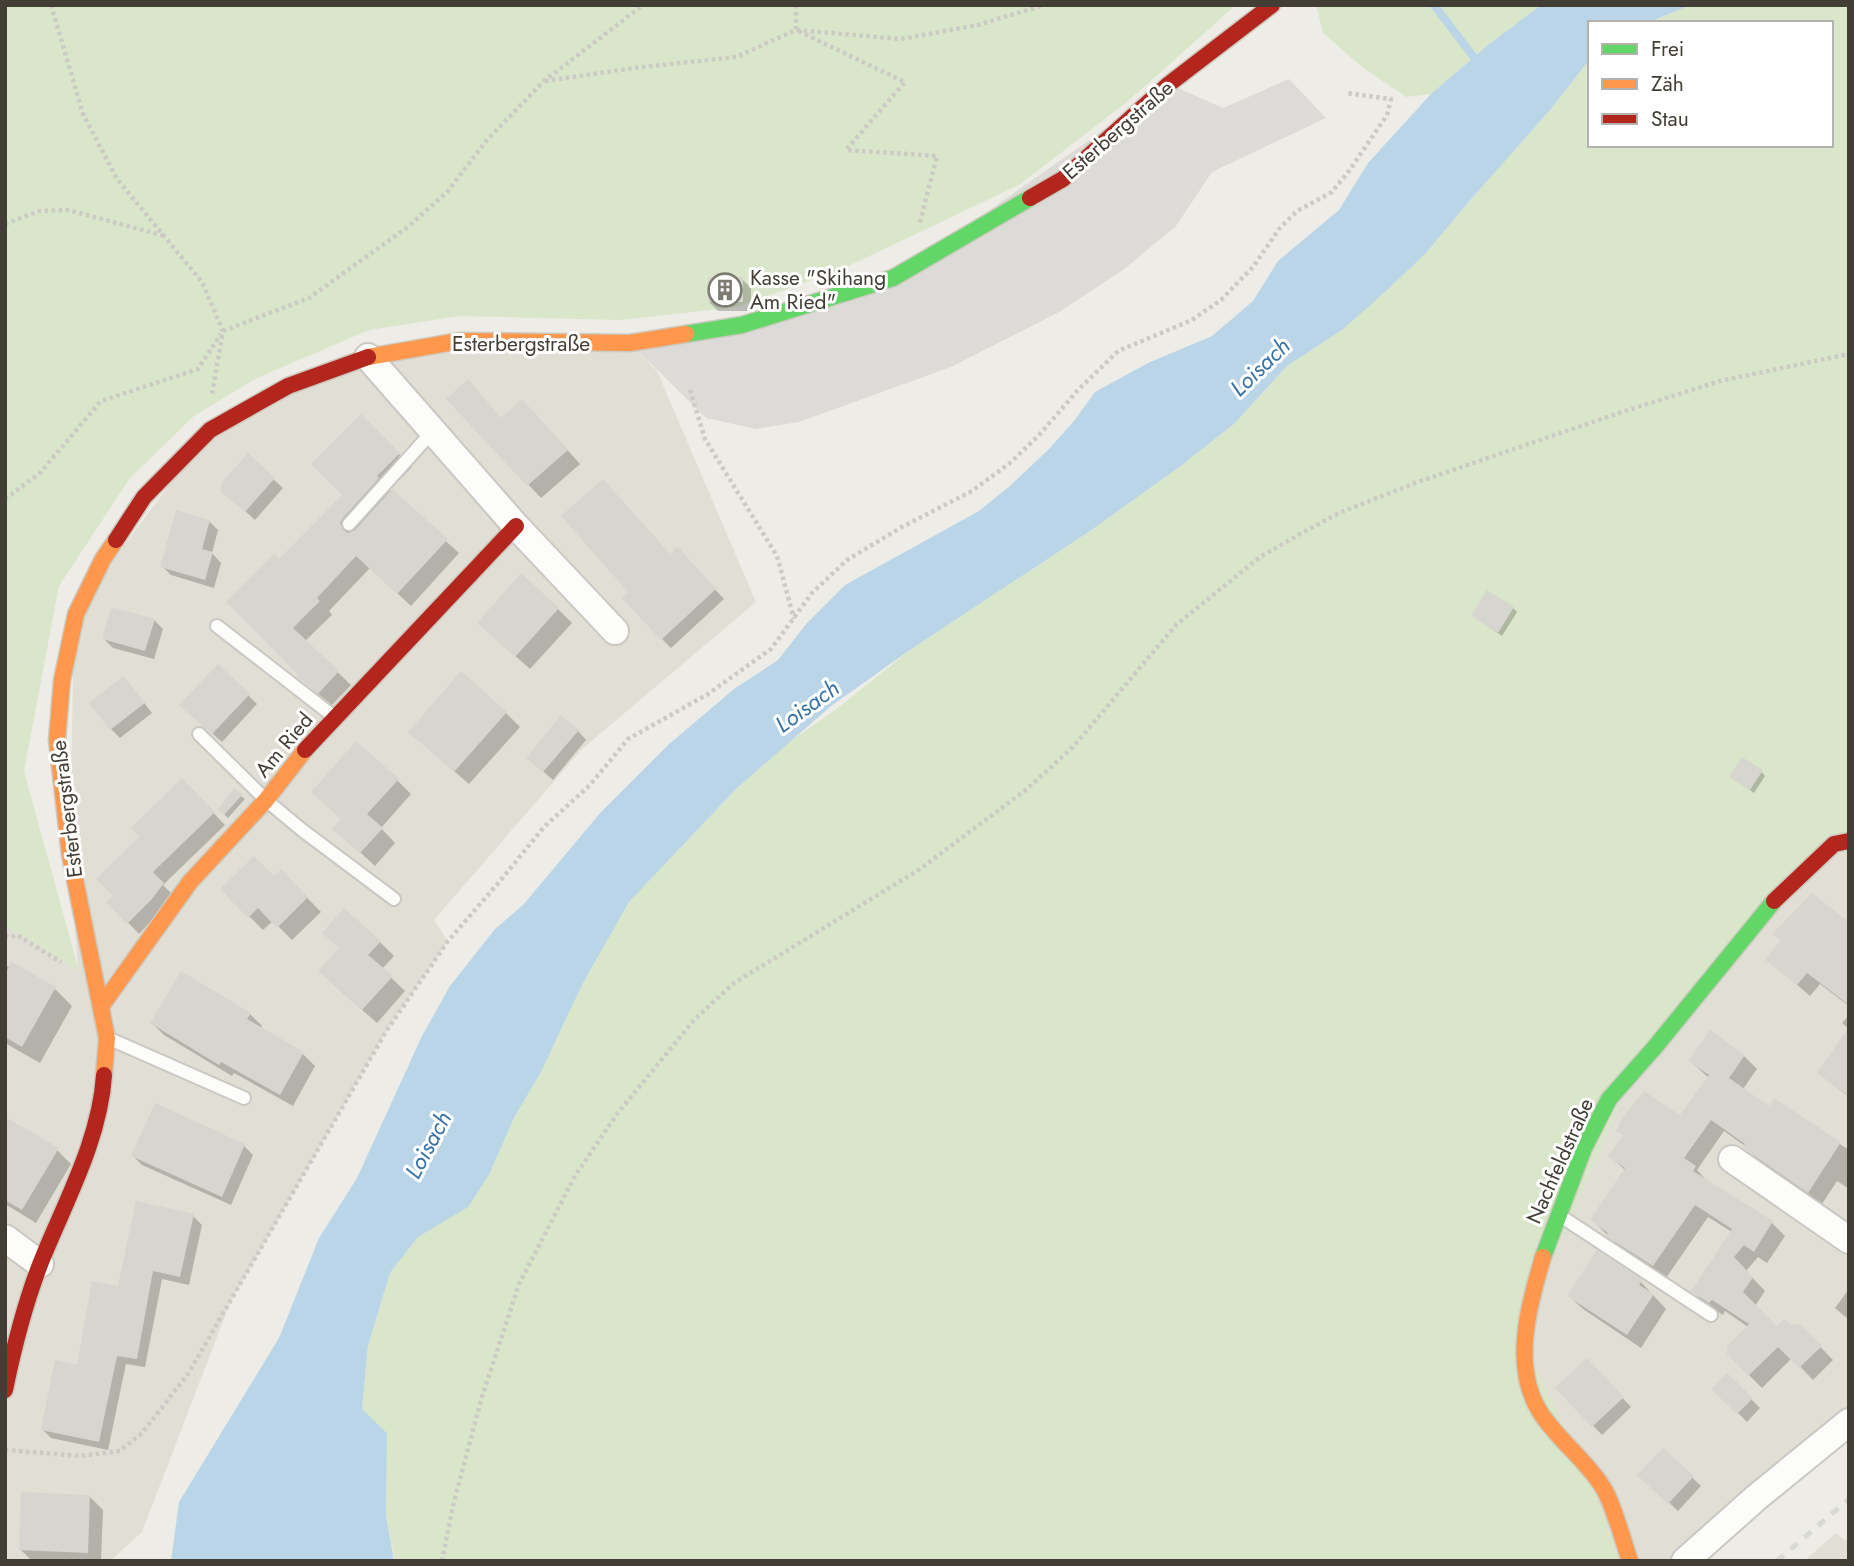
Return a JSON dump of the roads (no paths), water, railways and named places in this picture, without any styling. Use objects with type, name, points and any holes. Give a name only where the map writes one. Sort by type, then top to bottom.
[{"type":"street","name":"Esterbergstraße","points":[[6,1381],[17,1332],[40,1264],[89,1148],[103,1096],[107,1038],[68,842],[57,740],[62,680],[76,614],[103,559],[144,497],[210,430],[288,386],[368,357],[459,341],[630,344],[742,325],[893,278],[1063,179],[1170,84],[1272,5]]},
{"type":"street","points":[[368,357],[516,526],[615,631]]},
{"type":"street","name":"Am Ried","points":[[102,1005],[190,882],[266,800],[302,753],[516,526]]},
{"type":"street","name":"Nachfeldstraße","points":[[1630,1561],[1604,1487],[1540,1412],[1525,1373],[1525,1342],[1532,1296],[1558,1214],[1584,1148],[1609,1099],[1655,1047],[1767,907],[1834,844],[1849,841]]},
{"type":"street","points":[[1732,1159],[1849,1240]]},
{"type":"street","points":[[5,1238],[40,1264]]},
{"type":"street","points":[[1685,1561],[1756,1497],[1849,1422]]},
{"type":"lane","points":[[349,524],[433,431]]},
{"type":"lane","points":[[217,626],[335,717]]},
{"type":"lane","points":[[199,734],[266,800],[394,899]]},
{"type":"lane","points":[[107,1038],[244,1098]]},
{"type":"lane","points":[[1558,1214],[1711,1315]]},
{"type":"water","name":"Loisach","points":[[1541,5],[1691,5],[1652,21],[1588,21],[1588,62],[1550,110],[1426,253],[1385,292],[1342,330],[1287,366],[1234,424],[1178,468],[1090,531],[910,650],[831,706],[736,789],[629,902],[583,983],[541,1072],[514,1118],[489,1175],[468,1207],[418,1237],[390,1273],[368,1346],[362,1409],[387,1433],[386,1515],[394,1561],[171,1561],[179,1502],[279,1338],[319,1238],[357,1178],[422,1036],[450,986],[495,929],[523,905],[601,812],[668,745],[734,689],[778,660],[807,623],[845,585],[979,511],[1049,449],[1095,392],[1148,363],[1212,336],[1253,301],[1278,261],[1339,210],[1368,163],[1431,94],[1488,45]]},
{"type":"waterway","points":[[1434,5],[1479,64]]},
{"type":"railway","points":[[1777,1561],[1849,1499]]},
{"type":"place","name":"Kasse \"Skihang Am Ried\"","points":[[725,290]]}]
